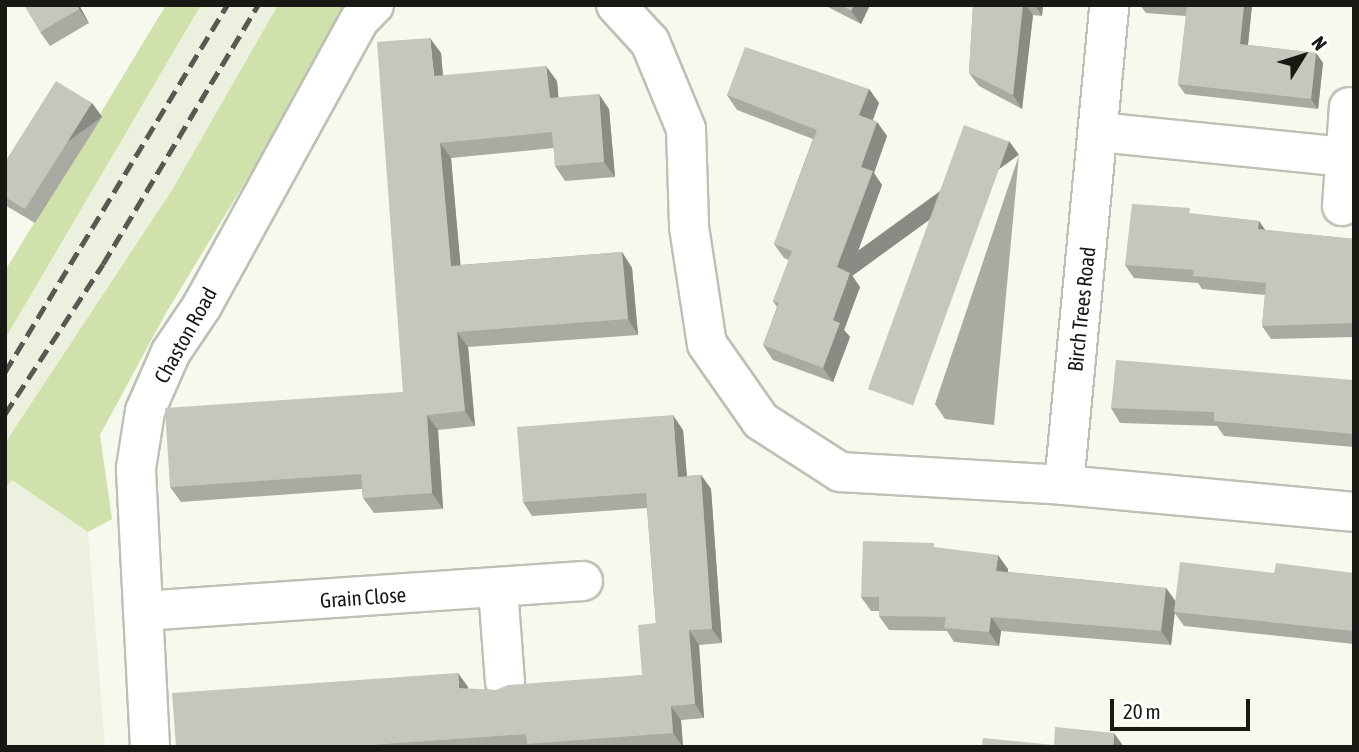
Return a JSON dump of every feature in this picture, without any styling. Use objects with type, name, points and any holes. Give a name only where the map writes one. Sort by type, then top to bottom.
[{"type":"street","name":"Chaston Road","points":[[150,747],[136,468],[145,411],[171,352],[202,306],[360,19],[374,5]]},
{"type":"street","points":[[616,5],[650,42],[686,129],[689,227],[706,344],[761,421],[840,472],[1064,485],[1354,512]]},
{"type":"street","name":"Birch Trees Road","points":[[1064,485],[1109,5]]},
{"type":"street","points":[[1342,206],[1349,107]]},
{"type":"street","points":[[1099,132],[1345,157]]},
{"type":"street","name":"Grain Close","points":[[143,611],[498,589],[583,581]]},
{"type":"street","points":[[498,589],[505,682]]},
{"type":"shaded area","points":[[201,5],[278,5],[172,190],[5,443],[5,339]]},
{"type":"shaded area","points":[[12,480],[88,532],[105,747],[5,747],[5,489]]},
{"type":"green space","points":[[166,5],[201,5],[5,339],[5,271]]},
{"type":"green space","points":[[278,5],[352,5],[166,313],[100,435],[112,519],[88,532],[12,480],[5,489],[5,443],[172,190]]},
{"type":"building","points":[[24,5],[77,5],[79,9],[40,32]]},
{"type":"building","points":[[841,5],[854,5],[851,11]]},
{"type":"building","points":[[973,5],[1023,5],[1013,95],[969,73]]},
{"type":"building","points":[[1171,5],[1244,5],[1240,44],[1316,53],[1311,99],[1178,84],[1187,6]]},
{"type":"building","points":[[430,38],[434,76],[546,66],[550,98],[599,94],[604,162],[555,166],[552,132],[440,143],[451,266],[622,252],[628,319],[457,332],[465,411],[427,415],[432,493],[363,498],[361,474],[170,487],[165,408],[403,392],[377,42]]},
{"type":"building","points":[[745,47],[869,89],[859,115],[877,122],[861,167],[873,171],[837,267],[850,273],[833,320],[840,323],[823,368],[763,345],[779,303],[773,301],[792,251],[774,244],[817,130],[727,95]]},
{"type":"building","points":[[56,81],[92,103],[25,209],[5,197],[5,162]]},
{"type":"building","points":[[964,125],[1009,141],[913,405],[868,389]]},
{"type":"building","points":[[1132,204],[1190,208],[1189,213],[1259,221],[1258,229],[1354,239],[1354,323],[1262,326],[1266,283],[1193,276],[1194,270],[1125,265]]},
{"type":"building","points":[[1116,360],[1354,380],[1354,434],[1214,421],[1214,412],[1111,408]]},
{"type":"building","points":[[673,415],[678,477],[701,475],[712,629],[689,630],[695,704],[671,706],[673,733],[527,744],[526,734],[344,747],[176,747],[172,693],[458,673],[459,688],[496,690],[508,685],[642,675],[638,625],[656,623],[646,493],[523,502],[517,427]]},
{"type":"building","points":[[863,541],[934,543],[934,547],[998,555],[996,571],[1166,588],[1161,631],[991,617],[989,632],[944,628],[946,617],[879,616],[879,597],[861,597]]},
{"type":"building","points":[[1180,562],[1274,573],[1276,563],[1354,573],[1354,631],[1174,612]]},
{"type":"building","points":[[1055,727],[1114,733],[1113,747],[982,747],[983,738],[1054,745]]},
{"type":"railway","points":[[5,372],[227,5]]},
{"type":"railway","points":[[5,414],[103,264],[258,5]]}]
